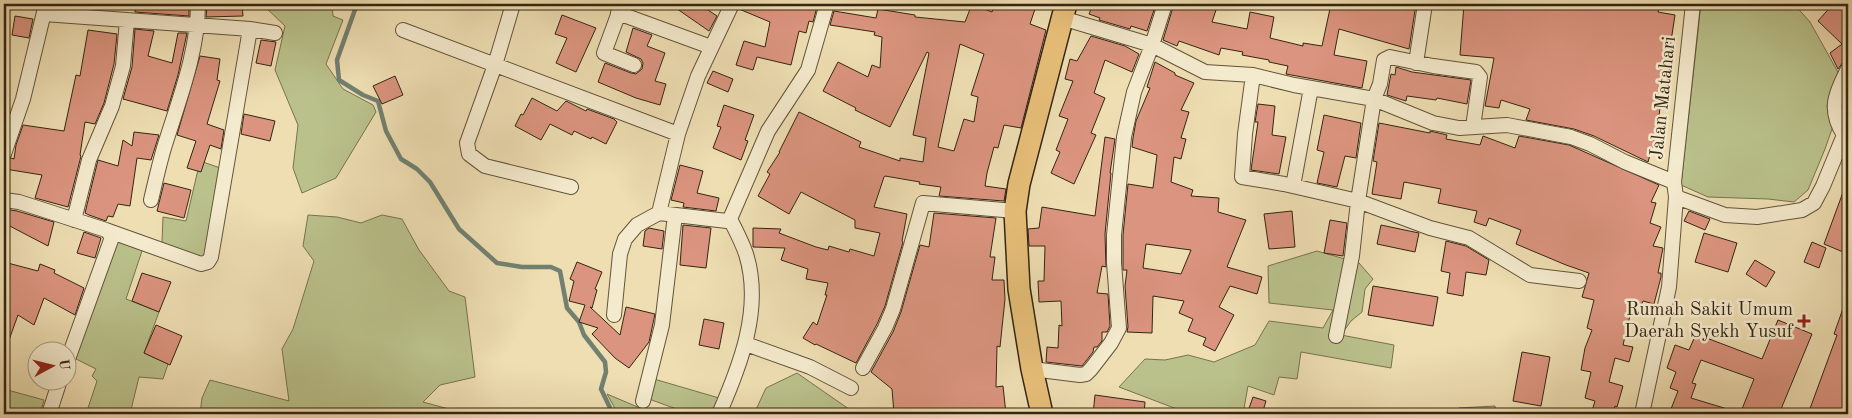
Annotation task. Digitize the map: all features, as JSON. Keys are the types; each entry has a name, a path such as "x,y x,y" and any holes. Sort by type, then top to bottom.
{"main road":[{"path":"1042,414 1032,369 1020,289 1014,211 1064,11"}],"street":[{"path":"151,200 163,151 186,80 197,25 198,4"},
{"path":"513,4 495,65 466,143 469,154 485,166 571,187"},
{"path":"659,213 678,134 698,76 732,4"},
{"path":"719,414 735,377 746,344 751,304 749,268 746,254 730,219 768,131 808,70 827,4"},
{"path":"1032,369 1080,375 1086,374 1091,370 1117,334 1119,323 1114,263 1114,235 1122,155 1134,92 1165,4"},
{"path":"1416,63 1425,4"},
{"name":"Jalan Matahari","path":"1642,414 1669,287 1676,197 1674,182 1693,4"},
{"path":"4,154 24,99 45,9 127,20 250,29 275,33"},
{"path":"634,65 604,53 620,9 711,47"},
{"path":"1064,11 1152,45 1206,72 1253,75 1374,99 1433,123 1459,128 1507,124 1571,137 1674,182"},
{"path":"74,220 89,160 112,106 123,66 127,20"},
{"path":"4,200 20,202 201,264 208,262 211,257 250,29"},
{"path":"403,30 678,134"},
{"path":"1336,336 1352,256 1358,201 1374,99 1380,84 1383,64 1387,58 1480,74 1473,127"},
{"path":"1676,197 1725,215 1757,217 1802,210 1814,203 1846,136 1836,124 1833,109 1848,69"},
{"path":"1253,75 1241,174 1246,179 1293,186 1358,201 1430,228 1468,238 1530,275 1579,281"},
{"path":"1293,186 1311,88"},
{"path":"863,368 893,309 923,203 1014,211"},
{"path":"614,314 620,254 625,239 636,225 659,213 730,219"},
{"path":"643,401 662,325 675,215"},
{"path":"75,340 111,240 111,234 106,230"},
{"path":"746,344 810,367 851,388"},
{"path":"50,414 57,390"}],"green space":[{"path":"262,4 332,4 333,16 343,20 326,64 343,89 373,105 376,112 336,178 302,193 293,168 298,125 275,70 285,26"},
{"path":"1701,4 1794,4 1810,22 1839,74 1827,106 1833,126 1825,149 1808,190 1794,202 1708,197 1681,185"},
{"path":"200,161 229,171 210,264 194,260 162,242 163,217 186,221"},
{"path":"308,215 337,217 361,223 382,215 402,219 419,250 449,291 465,297 475,377 440,385 423,402 467,414 346,414 333,411 332,414 200,414 202,398 210,380 289,401 282,349 293,329 314,261 303,246"},
{"path":"116,231 144,245 126,299 159,312 144,353 168,364 163,379 139,377 130,414 86,414 97,381 92,376 96,369 78,360 78,340"},
{"path":"1317,251 1359,263 1373,279 1365,289 1362,312 1351,321 1341,335 1394,345 1391,368 1301,352 1297,379 1279,377 1274,395 1248,386 1243,414 1190,414 1119,387 1145,359 1165,360 1188,355 1214,362 1255,345 1269,321 1323,328 1333,310 1269,303 1268,266"},
{"path":"797,373 856,414 754,414 766,388"},
{"path":"654,379 719,398 711,414 690,414 649,399"},
{"path":"4,389 44,400 40,414 4,414"},
{"path":"607,394 654,414 618,414"},
{"path":"1495,406 1496,414 1456,414 1459,408"}],"building":[{"path":"136,4 189,4 189,16 135,12"},
{"path":"242,4 243,16 206,17 207,6"},
{"path":"670,4 699,4 717,16 709,31"},
{"path":"741,4 804,4 817,7 813,22 809,21 806,33 799,31 791,65 757,57 753,70 736,65 744,41 765,47 770,22 739,9"},
{"path":"972,4 992,12 996,4 1018,4 1035,9 1030,24 1046,30 1021,128 1004,125 998,148 994,147 987,173 985,186 1006,189 1004,201 939,196 941,187 884,177 874,207 907,214 903,242 885,306 856,363 803,338 813,322 817,325 827,295 825,295 828,283 806,279 808,269 781,260 785,248 753,247 753,228 781,229 779,233 816,247 828,250 829,246 849,252 850,249 874,256 880,233 855,228 855,220 801,192 789,214 758,196 770,174 767,172 780,152 799,112 861,142 859,147 900,161 900,158 923,162 926,138 913,135 929,53 927,52 890,127 855,110 856,108 823,91 838,62 868,77 872,65 880,68 882,37 874,35 875,32 830,25 834,11 876,18 878,9 915,15 915,17 965,22","holes":["960,44 984,54 971,95 978,97 974,122 964,119 954,151 938,147"]},
{"path":"1093,4 1156,4 1147,31 1131,26 1130,29 1099,20 1100,18 1089,14"},
{"path":"1174,4 1218,4 1212,22 1247,29 1250,12 1274,17 1270,38 1303,46 1303,43 1322,46 1331,4 1416,4 1409,49 1339,29 1334,55 1367,61 1362,88 1286,74 1288,66 1242,55 1243,52 1221,48 1219,55 1179,41 1177,46 1163,40"},
{"path":"1464,4 1660,4 1658,12 1675,15 1670,48 1661,81 1663,82 1657,108 1660,108 1657,131 1648,162 1594,136 1574,129 1526,120 1530,109 1501,100 1499,108 1485,106 1494,58 1460,55"},
{"path":"1833,4 1844,4 1848,8 1848,60 1843,62 1838,69 1830,53 1842,44 1818,21"},
{"path":"562,15 596,28 576,72 556,63 567,38 555,34"},
{"path":"15,16 33,19 29,38 12,35"},
{"path":"633,28 652,35 647,46 665,53 655,81 666,84 660,105 636,98 598,82 605,63 636,74 642,69 643,63 641,59 626,52"},
{"path":"135,29 154,31 148,56 172,63 178,33 187,33 178,75 167,111 123,99 132,67"},
{"path":"88,30 117,34 114,64 104,103 95,124 85,122 81,156 68,207 35,198 42,175 5,169 6,163 11,158 14,159 16,145 23,125 64,131 76,75 80,76"},
{"path":"1091,36 1125,46 1139,54 1132,72 1105,60 1094,93 1105,98 1091,133 1096,135 1074,184 1051,173 1060,152 1056,150 1068,119 1059,116 1073,81 1065,79 1070,59 1077,61"},
{"path":"261,40 276,42 271,66 256,63"},
{"path":"200,56 220,59 217,80 220,81 207,124 224,130 221,149 210,145 201,172 187,168 196,141 177,135"},
{"path":"1155,62 1175,73 1175,75 1194,83 1181,110 1189,112 1181,138 1186,139 1181,159 1174,157 1171,182 1193,190 1191,196 1219,198 1218,212 1246,220 1227,267 1262,277 1257,294 1230,286 1219,307 1234,315 1215,351 1203,345 1206,338 1188,331 1193,319 1179,313 1184,301 1153,296 1152,333 1127,332 1125,286 1127,270 1123,270 1123,235 1128,184 1153,188 1157,155 1132,147 1136,121 1150,88 1147,87","holes":["1146,244 1191,250 1181,274 1143,268"]},
{"path":"1396,67 1412,72 1471,80 1467,104 1437,98 1436,100 1407,96 1406,101 1387,95 1391,74 1395,75"},
{"path":"713,71 733,79 728,92 707,83"},
{"path":"395,76 403,95 382,104 373,86"},
{"path":"532,98 557,111 566,101 586,111 587,109 614,119 617,122 606,144 574,131 572,135 550,124 541,140 515,126"},
{"path":"1258,104 1275,106 1272,135 1286,137 1279,174 1251,170 1258,122 1255,122"},
{"path":"724,105 754,115 745,140 748,141 741,160 713,148 721,127 717,126"},
{"path":"244,114 275,121 270,141 241,134"},
{"path":"1324,115 1361,123 1356,158 1345,156 1337,187 1317,183 1324,152 1317,150"},
{"path":"1379,123 1430,133 1430,131 1447,135 1446,139 1480,145 1483,136 1515,148 1519,136 1569,145 1659,185 1651,202 1656,203 1650,223 1661,227 1653,246 1663,248 1658,273 1661,273 1661,277 1654,304 1643,301 1641,306 1633,303 1623,345 1633,347 1629,362 1615,358 1609,382 1623,386 1613,414 1591,414 1595,401 1585,398 1591,372 1581,370 1585,348 1592,330 1587,328 1594,300 1582,297 1589,273 1516,244 1521,230 1489,218 1486,226 1474,222 1477,211 1438,203 1441,189 1404,182 1401,199 1372,194 1377,162 1373,161"},
{"path":"134,132 159,135 151,160 137,158 130,206 118,204 113,217 108,216 106,221 85,213 98,160 118,166 123,140 132,146"},
{"path":"1105,137 1115,139 1105,234 1106,267 1102,266 1097,293 1108,294 1110,326 1107,332 1102,332 1102,341 1097,347 1094,347 1093,352 1082,366 1046,362 1047,347 1058,348 1059,325 1062,326 1061,301 1039,302 1038,281 1044,281 1045,246 1029,246 1028,229 1039,228 1042,207 1095,216"},
{"path":"680,165 703,171 697,193 719,198 716,211 683,207 684,203 671,200"},
{"path":"164,183 191,190 184,218 157,211"},
{"path":"1846,184 1848,184 1848,254 1824,244"},
{"path":"4,209 54,222 48,246 4,223"},
{"path":"1292,211 1295,247 1269,249 1264,214"},
{"path":"1689,211 1710,219 1705,230 1684,221"},
{"path":"934,213 996,218 990,257 995,257 992,280 1004,280 1005,299 1000,347 997,346 996,387 1003,386 1006,414 894,414 892,389 871,372 893,332 901,312 920,245 929,247"},
{"path":"1330,220 1347,223 1343,256 1324,253"},
{"path":"683,225 711,228 706,268 680,265"},
{"path":"1381,225 1419,233 1415,252 1377,244"},
{"path":"649,228 664,231 662,249 643,246 645,231"},
{"path":"84,232 101,238 95,258 77,253"},
{"path":"1704,233 1737,243 1728,272 1695,262"},
{"path":"1446,241 1466,246 1489,260 1486,275 1466,272 1463,296 1447,293 1450,273 1441,271"},
{"path":"1812,242 1826,248 1819,268 1804,262"},
{"path":"1755,260 1775,272 1766,287 1746,274"},
{"path":"4,262 38,271 40,264 55,270 54,273 84,288 75,315 44,298 34,325 18,315 5,351"},
{"path":"577,262 602,272 595,289 597,290 592,308 590,307 620,335 626,307 655,314 649,342 629,368 615,358 592,334 598,328 579,322 585,305 569,301 574,281 570,279"},
{"path":"142,273 171,282 159,312 132,301"},
{"path":"1373,286 1438,297 1433,326 1368,315"},
{"path":"1846,300 1848,300 1848,414 1808,414 1837,335 1834,334"},
{"path":"704,319 724,323 719,349 699,345"},
{"path":"1778,320 1812,334 1779,414 1740,414 1754,379 1701,360 1692,383 1696,384 1691,398 1734,411 1734,414 1685,414 1671,409 1678,391 1670,388 1676,372 1667,368 1675,345 1689,350 1696,334 1762,359"},
{"path":"156,325 182,336 170,365 144,353"},
{"path":"1522,352 1550,357 1541,406 1513,401"},
{"path":"1095,395 1145,402 1144,414 1093,414"},
{"path":"1253,397 1266,401 1262,414 1247,414"}],"waterway":[{"path":"357,4 337,60 339,80 363,95 378,101 386,131 401,159 417,169 430,182 459,229 497,263 522,267 551,267 560,271 567,308 579,322 584,335 605,362 606,372 601,389 613,414"}],"place":[{"name":"Rumah Sakit Umum Daerah Syekh Yusuf","path":"1804,321"}]}
